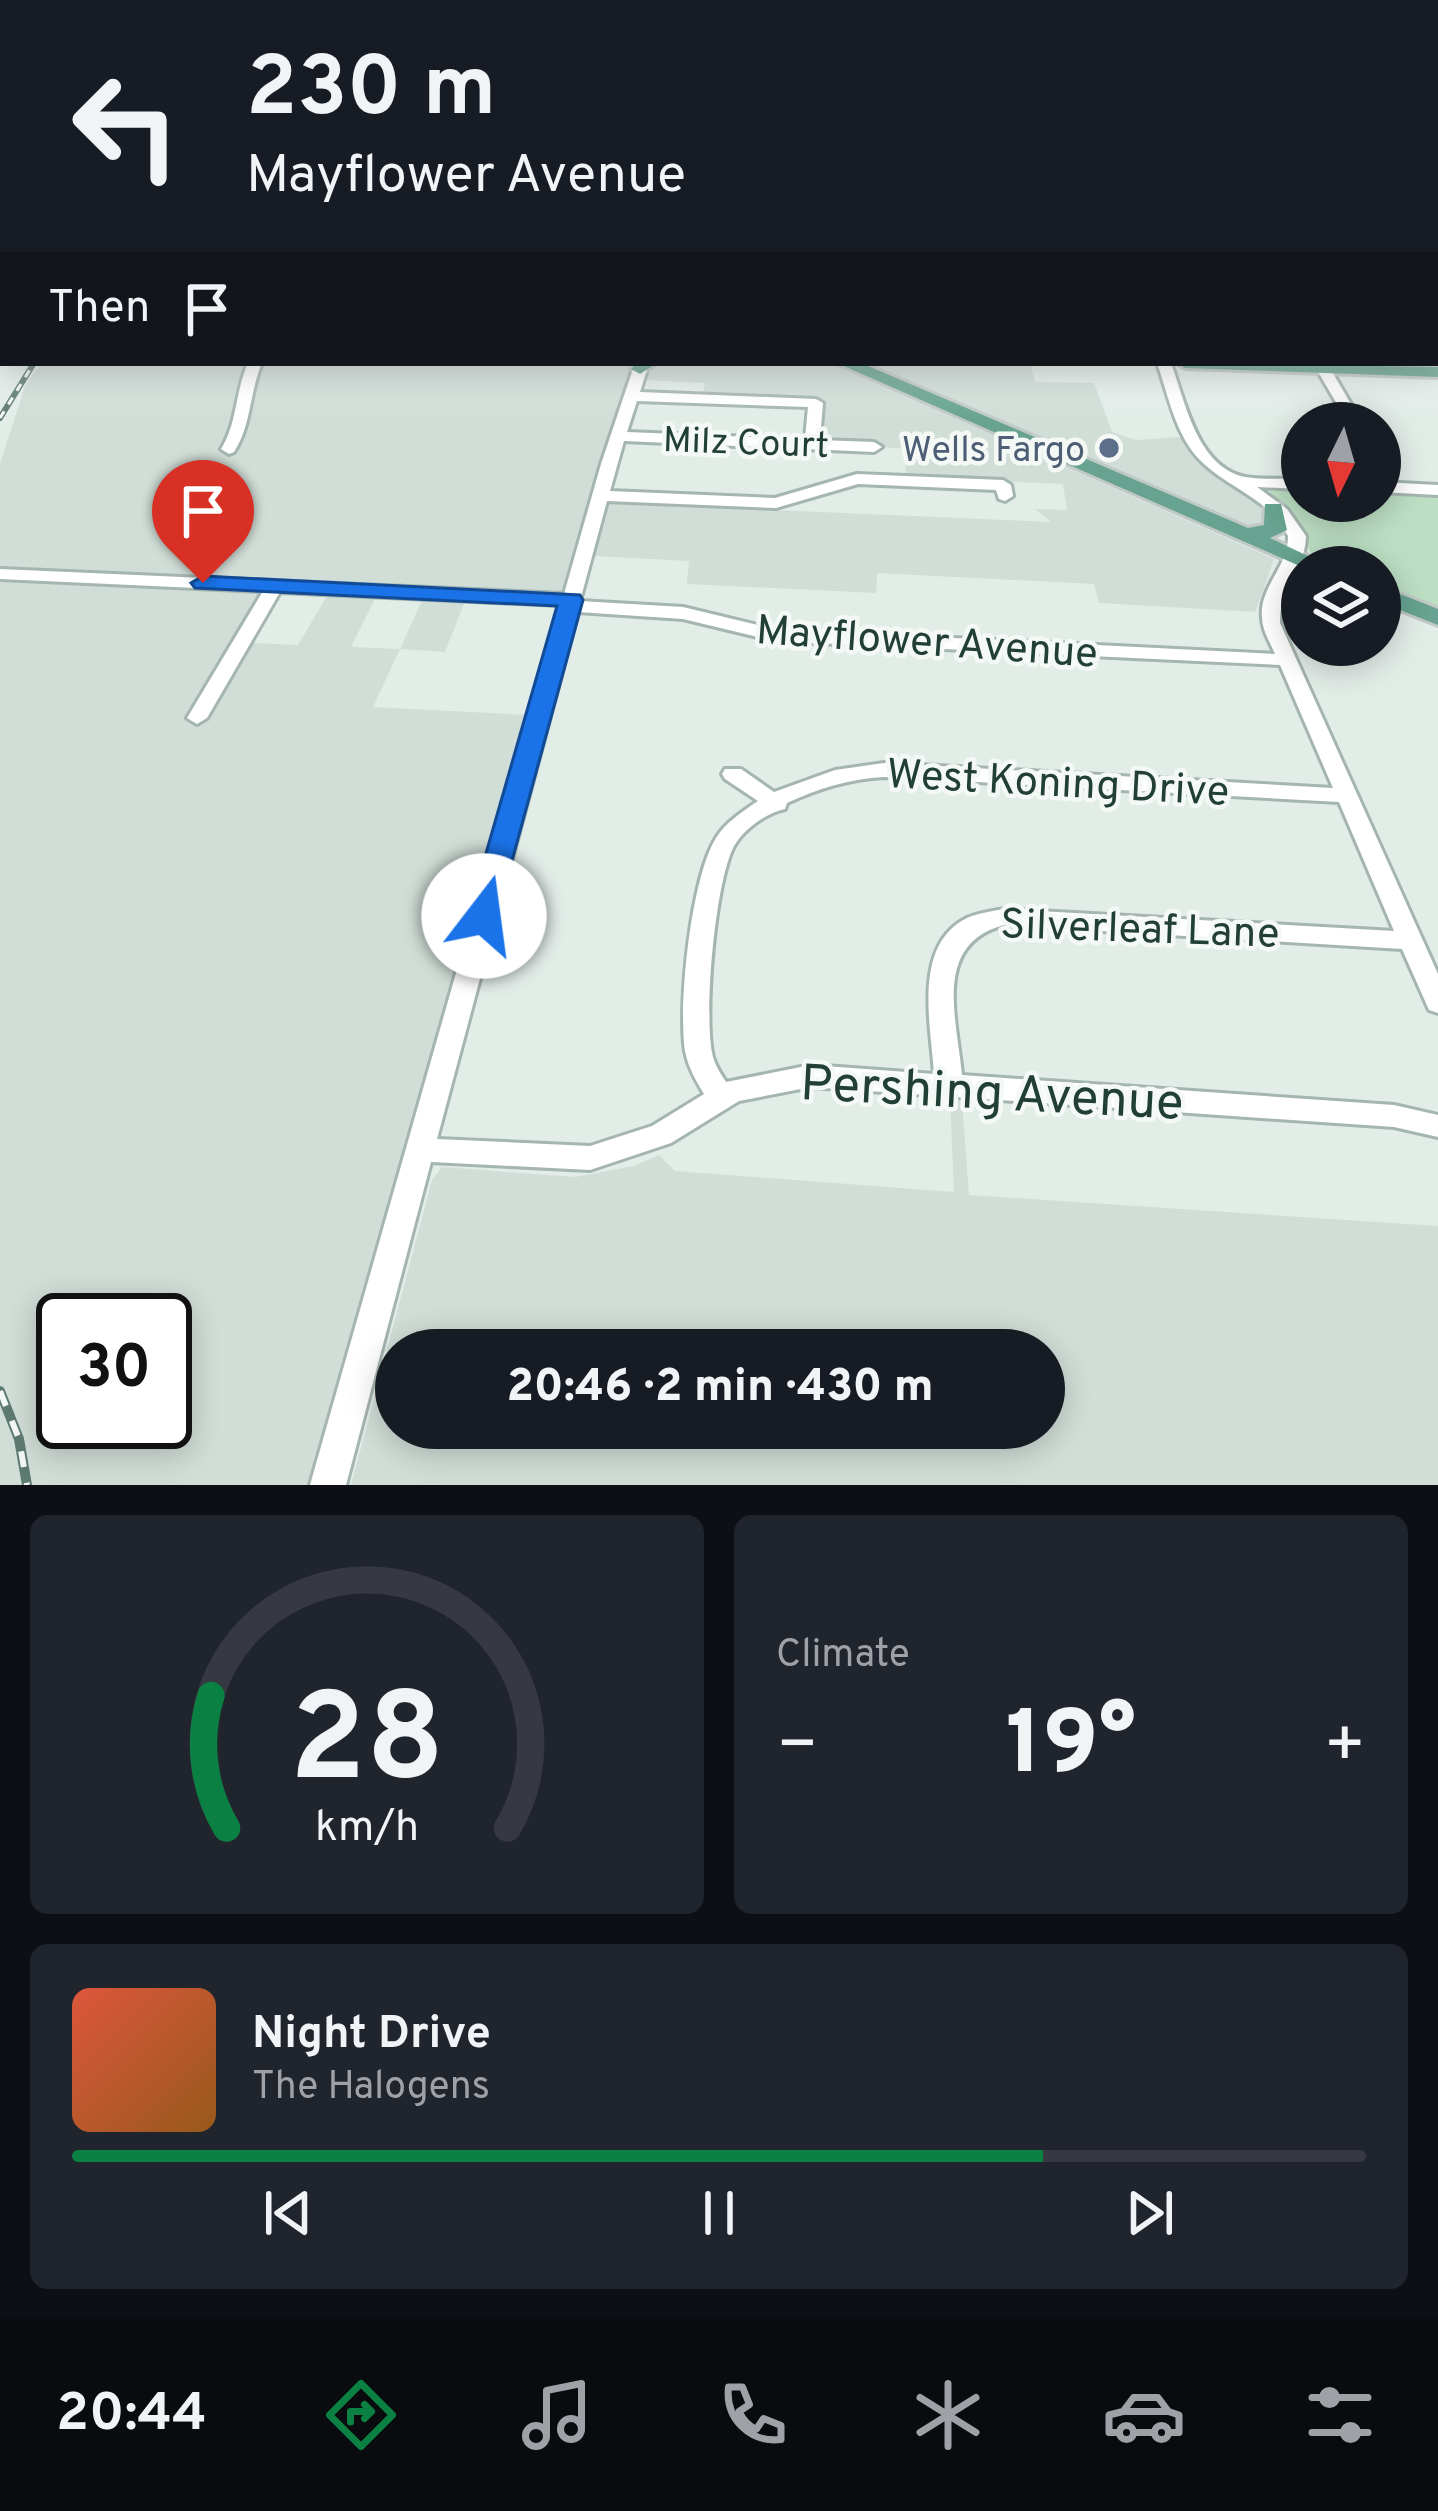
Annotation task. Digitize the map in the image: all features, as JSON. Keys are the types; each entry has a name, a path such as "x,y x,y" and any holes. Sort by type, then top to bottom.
{"main road":[{"path":"853,366 1281,550"},
{"path":"866,366 881,378"},
{"path":"1350,366 1438,369"},
{"path":"1398,366 1438,369"},
{"path":"1246,535 1276,530 1274,508"},
{"path":"1401,602 1438,618"}],"street":[{"path":"229,448 245,420 247,380 254,366"},
{"path":"328,1485 600,496 643,366"},
{"path":"1165,366 1196,446 1274,508 1297,534 1295,546"},
{"path":"1322,366 1343,402"},
{"path":"631,397 816,403 812,444"},
{"name":"Milz Court","path":"618,436 874,447"},
{"path":"600,496 776,503 857,478 1003,485 1005,496"},
{"path":"1238,481 1281,483"},
{"path":"1401,489 1438,490"},
{"name":"Mayflower Avenue","path":"0,574 570,603 683,613 774,634 1281,660"},
{"path":"1281,574 1269,610 1281,645"},
{"path":"197,718 275,586"},
{"path":"1289,666 1438,1003"},
{"name":"West Koning Drive","path":"720,1096 706,1073 697,1035 714,863 727,838 829,777 865,770 1347,796"},
{"path":"733,774 777,804"},
{"name":"Silverleaf Lane","path":"949,1084 944,958 952,938 974,922 1004,916 1411,941"},
{"name":"Pershing Avenue","path":"420,1150 590,1158 662,1135 720,1096 757,1082 811,1076 1394,1116 1438,1126"}],"shaded area":[{"path":"39,366 632,366 590,502 1051,522 1035,509 1067,510 1063,484 906,477 905,449 818,441 820,407 702,397 705,383 646,380 651,366 837,366 1274,559 1255,612 1099,603 1094,584 877,573 876,593 687,584 689,561 575,555 561,593 469,591 445,652 400,649 373,707 529,715 309,1485 0,1485 0,464 25,386","holes":["273,583 333,586 298,645 235,642","381,587 427,589 400,649 351,647"]},
{"path":"870,366 1031,366 1035,382 1094,383 1112,432 1136,440 1181,437 1198,462 1259,506 1273,527 1249,530"},
{"path":"950,1099 962,1100 969,1195 1438,1226 1438,1485 351,1485 375,1395 375,1449 1065,1449 1065,1329 392,1329 432,1180 442,1167 575,1177 634,1166 659,1155 675,1171 954,1192"}],"green space":[{"path":"1281,489 1281,504 1269,492"},
{"path":"1401,493 1438,494 1438,609 1401,594 1401,546 1308,546 1297,522 1401,522"}],"railway":[{"path":"0,418 32,366"},
{"path":"0,1391 19,1439 27,1485"}],"place":[{"name":"Wells Fargo","path":"1109,448"}],"route":[{"path":"203,583 571,600 484,916"}]}
